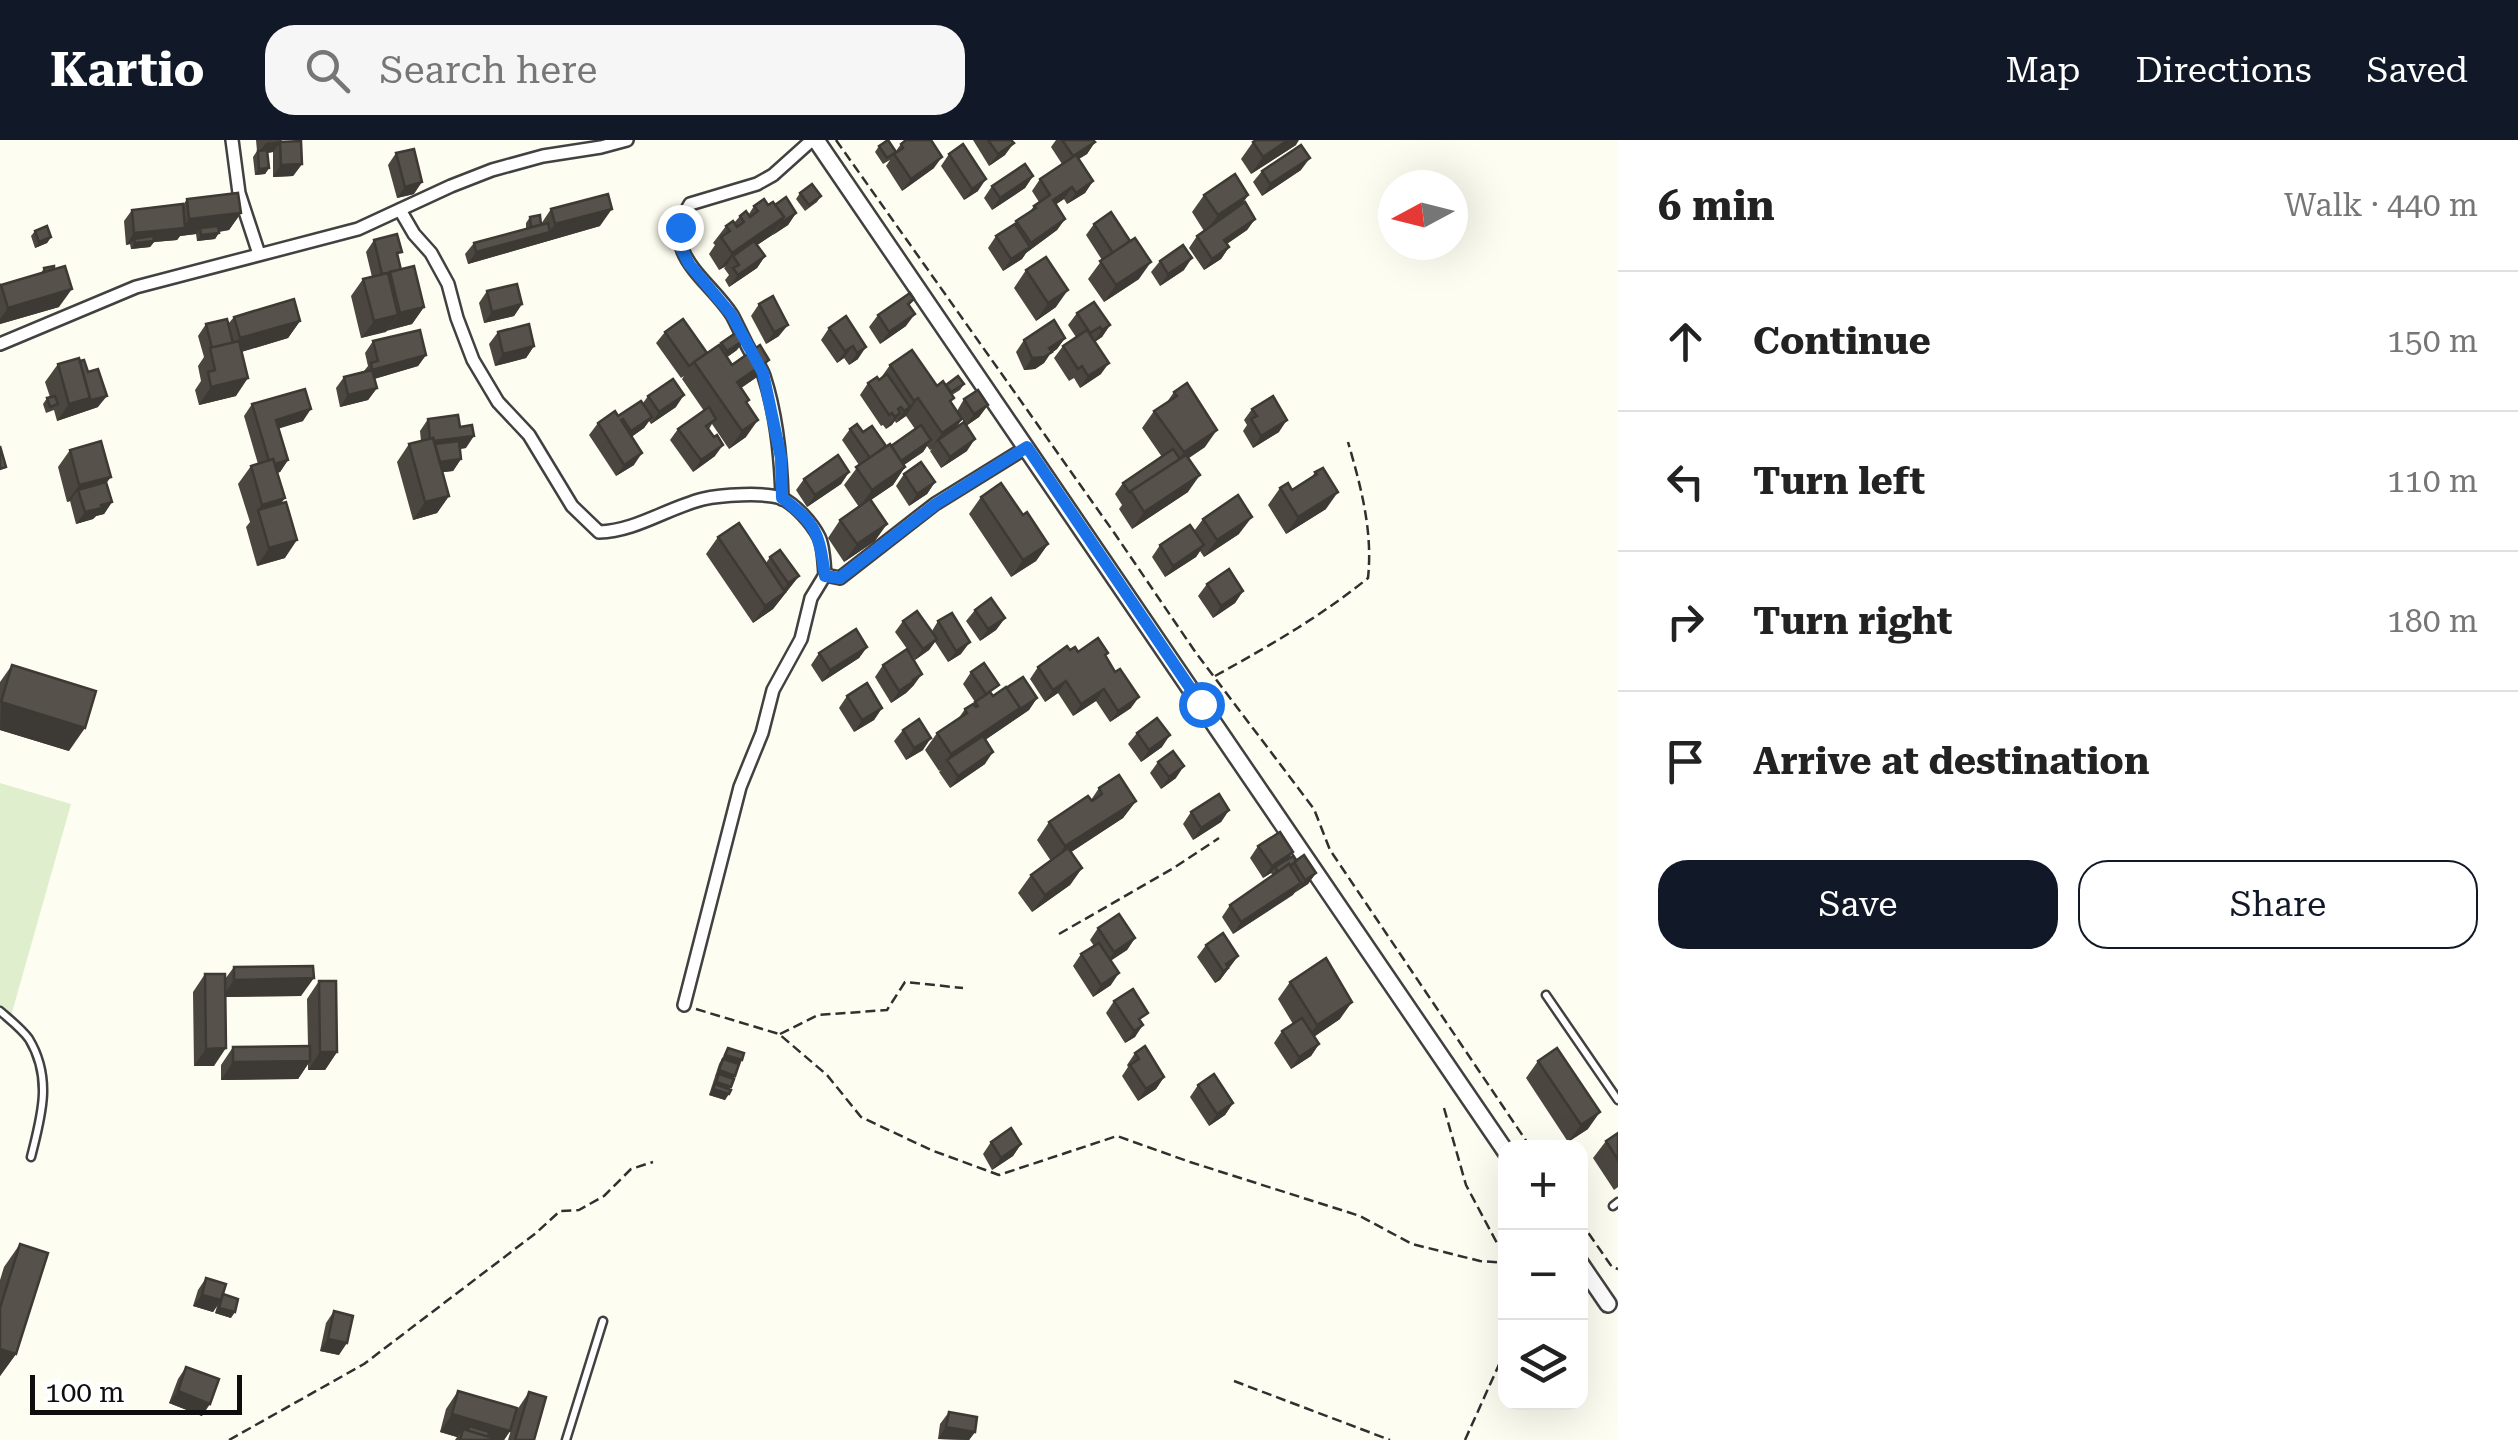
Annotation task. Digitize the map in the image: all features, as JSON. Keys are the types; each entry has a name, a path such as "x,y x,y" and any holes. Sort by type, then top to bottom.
{"street":[{"path":"232,140 239,194 260,254"},
{"path":"0,344 136,287 358,229 492,170 627,140"},
{"path":"782,498 781,458 763,373 731,314 689,264 679,244 680,227 690,204 757,184 774,175 814,140 1498,1140"},
{"path":"400,210 448,284 473,360 498,402 530,435 572,506 599,532 636,525 704,499 764,496 782,498 800,512 820,538 825,576 811,598 802,639 773,690 762,733 740,787 684,1005"},
{"path":"825,576 840,578 936,504 1027,447"},
{"path":"1588,1275 1608,1304"}],"lane":[{"path":"1546,995 1618,1100"},
{"path":"0,1011 28,1038 42,1073 44,1106 31,1158"},
{"path":"566,1440 603,1321"}],"path":[{"path":"836,140 1214,676 1314,809 1330,850 1526,1140"},
{"path":"1214,676 1284,638 1368,578 1370,552 1362,494 1348,442"},
{"path":"1059,934 1219,838"},
{"path":"778,1034 818,1015 887,1010 905,982 963,988"},
{"path":"684,1005 778,1034 827,1075 861,1116 931,1150 999,1176 1117,1136 1360,1216 1412,1244 1498,1262"},
{"path":"1444,1108 1466,1185 1498,1247"},
{"path":"229,1440 364,1364 560,1211 579,1210 604,1196 632,1169 652,1162"},
{"path":"1586,1230 1612,1268 1618,1269"},
{"path":"1465,1440 1498,1367"},
{"path":"1234,1381 1390,1440"}],"green space":[{"path":"0,783 71,804 11,1016 0,1013"}],"building":[{"path":"888,140 896,152 887,158 879,146"},
{"path":"906,140 931,140 942,157 911,179 894,154"},
{"path":"988,140 1011,140 1014,143 998,154"},
{"path":"1062,140 1093,140 1095,142 1073,156"},
{"path":"1288,140 1263,157 1253,142"},
{"path":"301,141 302,164 281,165 280,142"},
{"path":"963,144 986,179 972,189 949,154"},
{"path":"1301,145 1310,158 1270,184 1262,171"},
{"path":"414,149 422,182 405,187 396,153"},
{"path":"267,150 269,168 259,169 258,151"},
{"path":"1076,155 1093,181 1076,193 1072,187 1053,200 1065,219 1031,243 1016,221 1050,195 1040,179"},
{"path":"1025,164 1033,176 1000,198 992,186"},
{"path":"1235,174 1248,195 1218,215 1204,195"},
{"path":"812,184 821,196 809,205 800,193"},
{"path":"238,193 241,213 189,219 187,199"},
{"path":"608,194 612,209 555,224 551,209"},
{"path":"786,197 796,213 781,223 784,217 775,205"},
{"path":"764,199 768,205 773,202 784,217 732,253 721,237 730,231 726,226 733,221 737,227 744,222 740,216 746,211 750,217 758,211 754,206"},
{"path":"1245,202 1255,219 1224,240 1229,247 1212,259 1197,236"},
{"path":"183,204 185,228 134,233 132,210"},
{"path":"1111,212 1130,241 1113,253 1094,224"},
{"path":"540,215 541,225 531,227 530,217"},
{"path":"548,223 550,232 476,252 474,243"},
{"path":"1015,224 1030,247 1011,259 996,236"},
{"path":"47,226 51,237 39,242 35,231"},
{"path":"218,226 219,233 201,235 200,228"},
{"path":"397,234 401,270 382,274 374,240"},
{"path":"153,236 154,241 135,243 134,239"},
{"path":"1135,238 1151,262 1116,285 1100,261"},
{"path":"754,241 765,256 738,275 733,268 739,265 733,256"},
{"path":"1183,245 1192,258 1168,274 1160,261"},
{"path":"1046,257 1068,290 1048,303 1026,270"},
{"path":"65,266 72,289 8,308 1,285"},
{"path":"414,266 424,307 400,313 390,272"},
{"path":"388,273 398,315 374,321 363,279"},
{"path":"517,284 522,304 492,312 487,291"},
{"path":"910,293 914,299 908,304 915,314 889,332 878,315"},
{"path":"773,296 788,325 774,332 759,304"},
{"path":"294,299 300,321 240,338 234,317"},
{"path":"1094,302 1110,325 1090,333 1077,313"},
{"path":"846,316 866,347 857,353 853,346 845,351 829,328"},
{"path":"227,319 233,343 212,348 206,324"},
{"path":"683,319 707,353 689,366 665,332"},
{"path":"1054,320 1065,338 1049,348 1052,352 1044,357 1032,358 1024,340"},
{"path":"529,324 534,346 503,354 498,332"},
{"path":"420,330 426,355 372,370 371,363 378,361 373,341"},
{"path":"740,330 746,339 727,351 721,343"},
{"path":"1087,330 1109,363 1088,376 1082,366 1078,369 1063,346"},
{"path":"239,341 248,378 211,387 208,372 215,370 210,348"},
{"path":"719,345 732,365 760,345 769,360 737,382 758,420 742,431 694,362"},
{"path":"912,350 937,386 943,381 962,419 942,433 890,365"},
{"path":"79,358 90,398 69,404 58,364"},
{"path":"84,360 88,372 98,369 107,396 88,401 80,361"},
{"path":"372,370 377,388 348,395 344,377"},
{"path":"887,374 910,407 898,409 900,413 895,417 889,415 868,383"},
{"path":"958,376 964,384 951,392 946,385"},
{"path":"673,379 684,395 659,412 648,396"},
{"path":"1187,383 1217,430 1184,452 1154,411 1177,396 1174,392"},
{"path":"305,389 311,409 276,420 288,460 275,464 273,459 269,461 252,404"},
{"path":"978,390 988,405 974,414 964,399"},
{"path":"55,396 58,404 50,407 47,398"},
{"path":"1273,396 1287,420 1261,436 1251,419 1257,416 1252,409"},
{"path":"641,401 652,417 631,431 621,420 642,453 624,465 598,423"},
{"path":"709,407 716,419 706,426 723,445 701,460 678,429"},
{"path":"458,415 460,427 472,425 474,436 430,439 428,419"},
{"path":"964,422 975,439 950,457 938,440"},
{"path":"857,424 863,432 872,426 886,446 870,458 850,429"},
{"path":"921,425 931,440 901,461 891,446"},
{"path":"433,438 449,496 425,502 409,444"},
{"path":"101,441 111,477 79,485 70,450"},
{"path":"459,441 461,459 440,462 435,444"},
{"path":"890,444 905,467 872,490 856,467"},
{"path":"0,446 6,467 0,469"},
{"path":"1173,449 1180,459 1130,493 1123,483"},
{"path":"838,455 849,472 815,495 804,479"},
{"path":"1186,455 1200,475 1144,512 1131,491"},
{"path":"273,459 285,498 262,505 251,466"},
{"path":"921,462 935,482 917,494 904,474"},
{"path":"1323,468 1338,492 1298,517 1280,488 1288,483 1292,490"},
{"path":"106,482 112,502 85,512 78,490"},
{"path":"1001,483 1048,544 1023,560 981,497"},
{"path":"1238,495 1252,517 1217,540 1203,519"},
{"path":"870,499 887,524 857,544 840,520"},
{"path":"286,502 297,540 269,548 258,510"},
{"path":"739,523 785,592 765,606 718,537"},
{"path":"1190,525 1204,545 1173,566 1160,545"},
{"path":"780,550 799,576 788,583 770,557"},
{"path":"1229,569 1243,591 1221,606 1207,584"},
{"path":"991,598 1005,618 988,629 975,610"},
{"path":"917,611 937,639 923,649 903,621"},
{"path":"952,613 970,642 956,651 938,621"},
{"path":"856,629 867,647 830,670 819,653"},
{"path":"1098,638 1115,672 1120,669 1139,697 1118,711 1104,689 1081,704 1066,681 1053,690 1038,667 1067,646 1078,652"},
{"path":"907,649 922,674 899,691 883,665"},
{"path":"984,663 999,685 986,694 971,672"},
{"path":"12,665 96,691 85,728 1,702"},
{"path":"1023,677 1037,698 1017,711 1020,708 1006,688"},
{"path":"867,683 882,708 862,720 847,696"},
{"path":"1006,687 1020,708 951,754 937,733 967,713 965,709 973,704 978,706 975,702 990,692 993,696"},
{"path":"1157,718 1170,735 1149,750 1137,733"},
{"path":"919,719 931,738 914,748 903,730"},
{"path":"983,736 993,752 958,776 947,760"},
{"path":"1173,751 1184,766 1169,777 1158,762"},
{"path":"1119,775 1136,801 1065,846 1049,822 1088,796 1092,801 1102,794 1099,788"},
{"path":"1219,794 1229,810 1201,828 1191,812"},
{"path":"1280,832 1293,852 1272,866 1258,846"},
{"path":"1068,848 1082,868 1045,895 1031,875"},
{"path":"1304,855 1316,873 1305,880 1294,862"},
{"path":"1293,856 1296,861 1278,872 1275,867"},
{"path":"1289,864 1301,883 1241,922 1230,905"},
{"path":"1119,914 1135,938 1114,952 1098,928"},
{"path":"1223,933 1238,956 1223,971 1206,945"},
{"path":"1099,943 1119,973 1101,985 1081,954"},
{"path":"1326,958 1352,1002 1317,1025 1290,982"},
{"path":"313,966 314,978 234,980 234,967"},
{"path":"205,974 225,974 226,1048 206,1049"},
{"path":"319,981 336,981 337,1052 320,1052"},
{"path":"1133,989 1148,1013 1139,1019 1143,1025 1134,1031 1114,1001"},
{"path":"1302,1018 1319,1044 1299,1057 1282,1031"},
{"path":"310,1046 310,1061 233,1062 233,1047"},
{"path":"1145,1046 1164,1077 1146,1089 1130,1065 1139,1059 1135,1053"},
{"path":"728,1048 744,1053 742,1060 725,1055"},
{"path":"1557,1048 1600,1112 1581,1125 1538,1061"},
{"path":"723,1059 739,1064 735,1076 719,1070"},
{"path":"719,1074 734,1079 731,1087 716,1082"},
{"path":"1214,1074 1233,1103 1217,1114 1198,1085"},
{"path":"715,1084 731,1090 729,1094 713,1089"},
{"path":"1011,1128 1021,1144 1001,1158 991,1142"},
{"path":"1618,1133 1618,1160 1606,1141"},
{"path":"20,1244 48,1253 16,1354 0,1349 0,1308"},
{"path":"206,1278 226,1284 221,1300 202,1295"},
{"path":"223,1294 238,1299 235,1312 219,1308"},
{"path":"334,1311 353,1316 347,1343 328,1339"},
{"path":"186,1367 219,1379 210,1404 178,1391"},
{"path":"458,1391 517,1408 510,1431 452,1414"},
{"path":"529,1392 546,1397 534,1440 515,1440"},
{"path":"949,1412 977,1417 975,1432 946,1427"},
{"path":"469,1426 489,1432 488,1437 468,1431"},
{"path":"463,1429 499,1440 460,1440"}],"route":[{"path":"680,227 679,244 689,264 731,314 763,373 781,458 782,498 800,512 820,538 825,576 840,578 936,504 1027,447 1201,704"}]}
